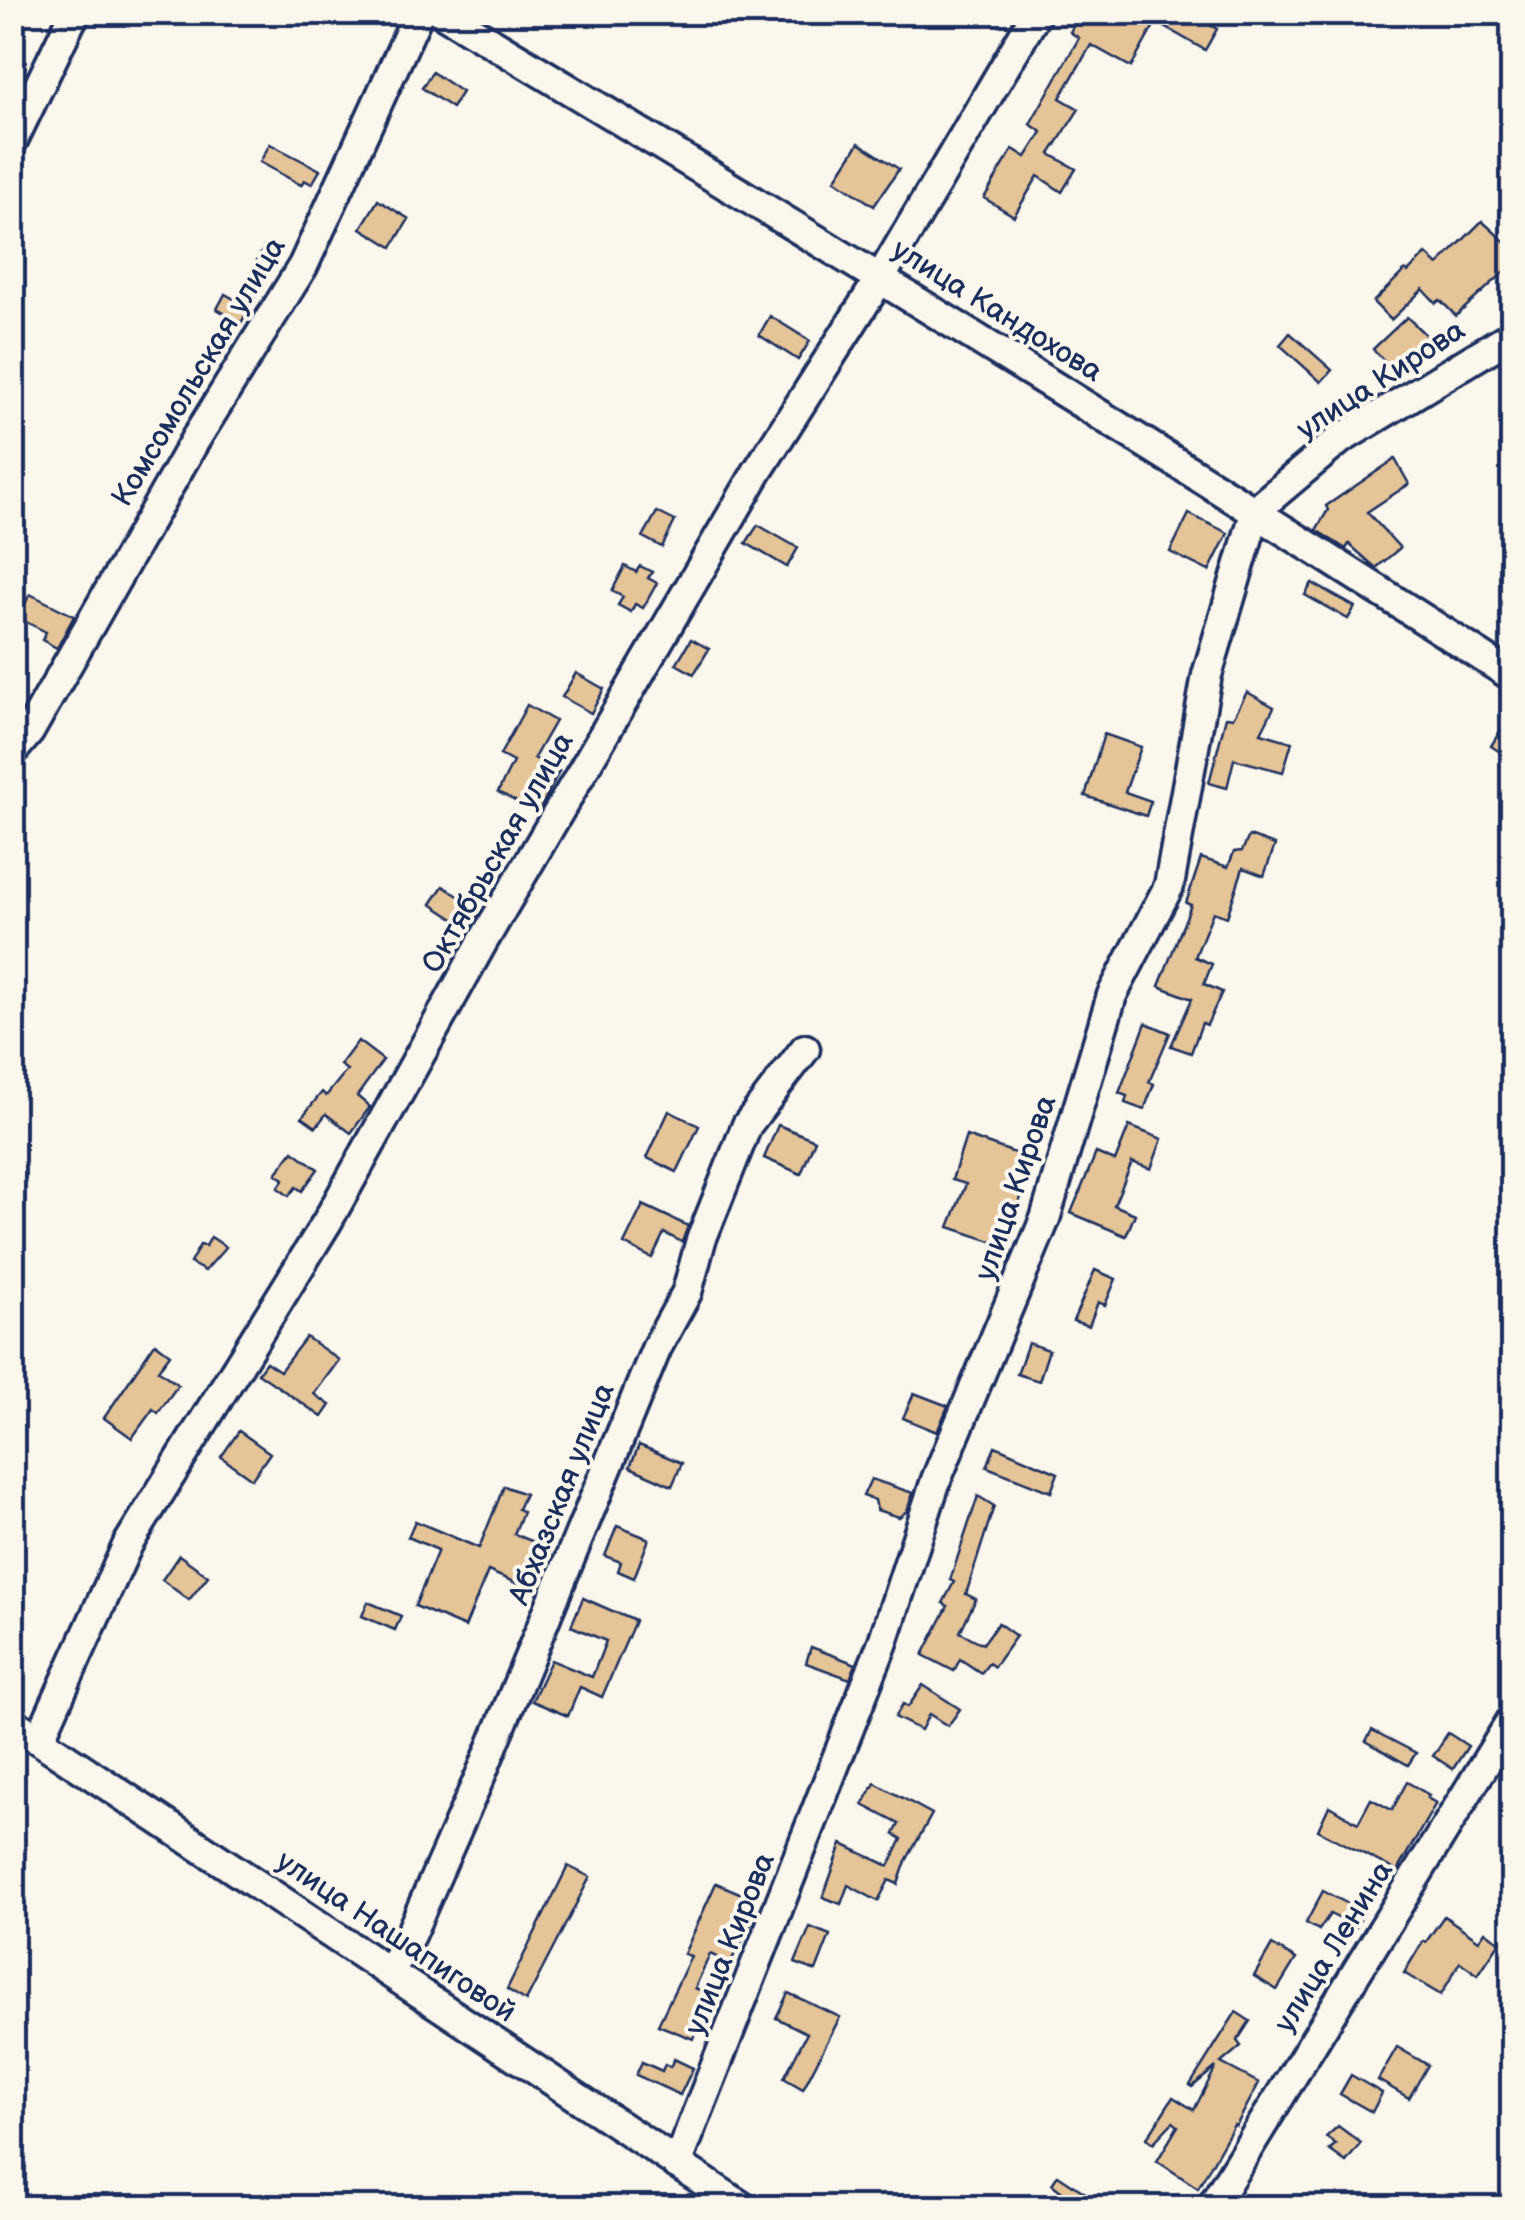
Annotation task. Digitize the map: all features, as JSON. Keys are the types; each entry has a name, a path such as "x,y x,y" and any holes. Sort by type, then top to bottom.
{"street":[{"path":"12,142 74,12"},
{"name":"Комсомольская улица","path":"12,752 30,732 195,440 303,266 419,12"},
{"name":"улица Кандохова","path":"441,12 881,277 1256,510 1512,676"},
{"name":"Октябрьская улица","path":"40,1740 128,1544 327,1222 482,943 738,506 881,277 1038,12"},
{"name":"улица Кирова","path":"677,2164 857,1710 936,1480 1045,1219 1112,996 1169,886 1207,675 1256,510 1339,440 1512,335"},
{"name":"Абхазская улица","path":"390,1971 410,1935 481,1774 657,1347 687,1292 701,1240 746,1125 805,1049"},
{"name":"улица Ленина","path":"1210,2208 1512,1720"},
{"name":"улица Нашапиговой","path":"12,1722 744,2208"}],"building":[{"path":"1081,12 1187,12 1217,29 1205,50 1156,22 1131,67 1091,45 1060,98 1079,109 1050,154 1076,169 1062,192 1038,176 1014,216 984,198 1013,149 1026,157 1042,132 1030,124 1079,38 1070,32"},
{"path":"432,72 462,92 452,108 422,88"},
{"path":"859,143 899,169 874,206 835,180"},
{"path":"270,144 320,170 312,184 304,180 301,185 260,162"},
{"path":"378,200 409,219 392,247 361,228"},
{"path":"1482,221 1512,248 1512,265 1456,316 1423,289 1391,320 1373,302 1426,254 1438,265"},
{"path":"264,247 279,254 241,323 217,309 225,294 236,300"},
{"path":"770,316 810,341 798,360 759,335"},
{"path":"1407,317 1432,341 1397,374 1373,349"},
{"path":"1290,333 1332,370 1321,382 1280,345"},
{"path":"1395,459 1409,484 1367,512 1400,548 1376,568 1349,544 1346,549 1316,530 1328,510 1326,506"},
{"path":"657,512 675,521 662,547 643,537"},
{"path":"1189,514 1228,533 1209,571 1170,552"},
{"path":"758,525 798,548 787,567 746,543"},
{"path":"625,566 636,572 640,566 652,572 648,578 657,583 643,608 635,604 631,612 618,605 623,597 612,591"},
{"path":"1312,583 1355,607 1348,619 1305,595"},
{"path":"30,594 74,616 57,648 42,640 46,632 18,618"},
{"path":"691,639 709,649 694,674 676,664"},
{"path":"576,673 604,689 591,713 562,697"},
{"path":"1247,692 1274,707 1261,733 1292,742 1283,772 1234,759 1227,788 1209,783 1226,717 1233,718"},
{"path":"527,705 555,721 534,758 559,771 538,813 498,792 513,762 500,755"},
{"path":"1512,712 1512,760 1491,746"},
{"path":"1104,734 1141,747 1125,792 1151,801 1146,816 1085,796"},
{"path":"1249,836 1275,845 1264,876 1243,868 1227,917 1213,912 1195,957 1212,964 1204,984 1222,992 1207,1025 1202,1023 1191,1053 1171,1046 1192,999 1159,986 1191,905 1186,903 1201,858 1228,867 1234,852 1242,851"},
{"path":"443,886 480,910 468,928 431,904"},
{"path":"1146,1023 1170,1033 1149,1082 1154,1084 1144,1110 1125,1103 1127,1096 1119,1093"},
{"path":"358,1041 383,1060 357,1096 370,1107 351,1133 326,1114 316,1127 302,1117 347,1070 340,1065"},
{"path":"669,1111 699,1126 677,1172 647,1158"},
{"path":"778,1125 815,1140 801,1174 764,1158"},
{"path":"1129,1126 1162,1139 1151,1169 1132,1162 1114,1205 1135,1214 1126,1236 1071,1213 1096,1153 1115,1161"},
{"path":"966,1136 1035,1160 1003,1245 949,1227 966,1184 952,1180"},
{"path":"293,1151 318,1169 302,1191 296,1187 289,1196 278,1188 284,1179 276,1174"},
{"path":"643,1205 688,1226 682,1242 664,1233 652,1258 624,1244"},
{"path":"211,1237 226,1247 205,1271 190,1263 200,1245 206,1246"},
{"path":"1095,1270 1116,1279 1105,1305 1098,1302 1089,1326 1073,1321"},
{"path":"306,1337 339,1360 314,1394 330,1405 322,1417 258,1373 266,1362 280,1371"},
{"path":"155,1343 170,1354 158,1370 178,1385 158,1413 153,1409 132,1438 104,1418"},
{"path":"1028,1343 1049,1350 1039,1381 1017,1374"},
{"path":"914,1393 948,1406 937,1432 903,1418"},
{"path":"239,1431 270,1453 252,1479 221,1457"},
{"path":"639,1445 682,1463 672,1486 630,1467"},
{"path":"995,1446 1058,1473 1051,1492 987,1467"},
{"path":"871,1479 913,1493 907,1511 899,1517 877,1510 875,1500 863,1496"},
{"path":"504,1486 525,1494 514,1534 549,1548 537,1592 488,1571 465,1627 415,1606 438,1550 408,1537 415,1521 479,1548"},
{"path":"978,1496 994,1506 966,1594 976,1599 960,1632 983,1644 998,1623 1016,1636 994,1667 989,1663 981,1673 960,1659 954,1671 923,1655 948,1606 943,1603 954,1582 950,1580"},
{"path":"617,1526 649,1539 634,1578 618,1571 621,1562 605,1556"},
{"path":"179,1555 208,1576 189,1600 162,1580"},
{"path":"583,1598 635,1621 602,1697 580,1687 568,1716 532,1701 551,1660 592,1677 606,1641 571,1626"},
{"path":"368,1602 401,1616 395,1630 362,1616"},
{"path":"811,1647 856,1664 850,1679 806,1663"},
{"path":"923,1685 960,1709 948,1726 929,1714 921,1730 895,1717 903,1704 908,1707"},
{"path":"1372,1730 1416,1753 1408,1765 1366,1741"},
{"path":"1448,1733 1468,1746 1453,1769 1433,1756"},
{"path":"1407,1782 1436,1803 1397,1871 1318,1830 1329,1806 1358,1823 1371,1799 1392,1810"},
{"path":"875,1783 932,1814 898,1884 889,1880 878,1901 848,1885 841,1904 823,1897 842,1844 889,1866 902,1839 894,1834 899,1824 863,1805"},
{"path":"568,1866 590,1877 526,2001 507,1989"},
{"path":"716,1883 742,1894 739,1903 758,1911 730,1963 710,1954 695,1988 712,1995 693,2039 658,2025 691,1956 684,1954"},
{"path":"1323,1891 1364,1912 1356,1927 1330,1914 1319,1930 1306,1923"},
{"path":"1444,1916 1479,1940 1485,1931 1500,1942 1478,1975 1460,1962 1441,1995 1404,1973"},
{"path":"810,1927 830,1935 816,1971 795,1963"},
{"path":"1272,1945 1296,1959 1277,1990 1254,1976"},
{"path":"788,1993 840,2017 803,2089 784,2078 807,2033 776,2018"},
{"path":"1236,2012 1250,2021 1237,2041 1241,2046 1221,2063 1259,2083 1198,2188 1157,2161 1178,2126 1173,2122 1153,2143 1147,2138 1173,2097 1194,2110 1216,2067 1190,2085"},
{"path":"1397,2047 1428,2065 1409,2098 1378,2080"},
{"path":"674,2059 693,2068 680,2095 636,2075 642,2062 662,2071"},
{"path":"1351,2075 1382,2093 1372,2112 1340,2094"},
{"path":"1338,2126 1361,2143 1346,2162 1329,2150 1336,2144 1326,2137"},
{"path":"1058,2175 1108,2208 1082,2208 1052,2184"}]}
